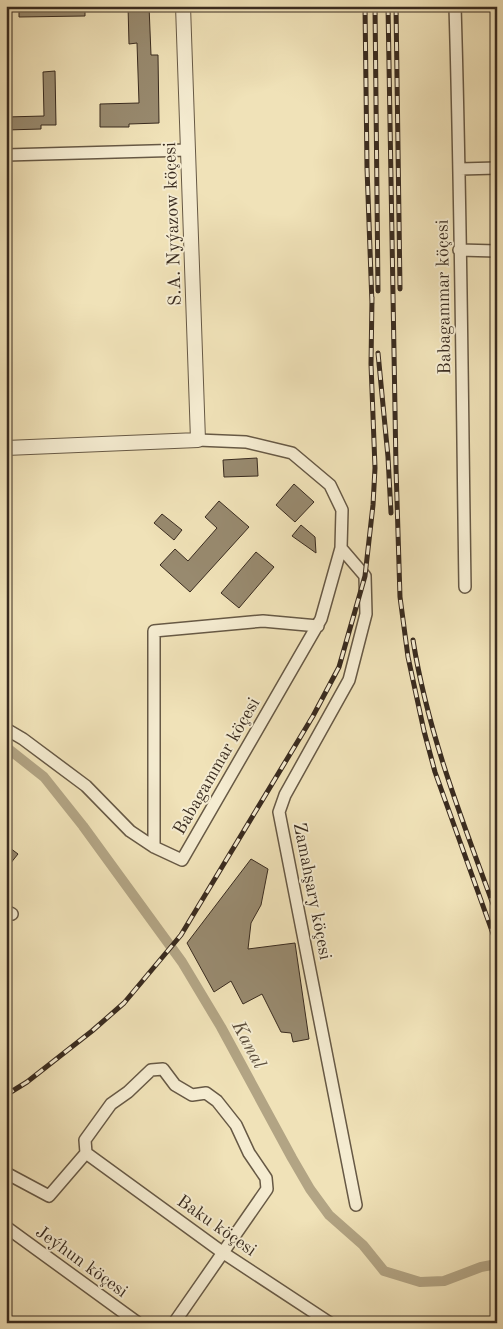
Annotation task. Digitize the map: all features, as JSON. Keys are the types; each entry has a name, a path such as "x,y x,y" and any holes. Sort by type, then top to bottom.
{"street":[{"name":"S.A. Nyýazow köçesi","path":"184,6 198,440"},
{"name":"Babagammar köçesi","path":"455,6 460,169 459,250 465,587"},
{"path":"6,155 188,150"},
{"path":"460,169 497,168"},
{"path":"459,250 497,251"},
{"path":"6,448 198,440"},
{"name":"Babagammar köçesi","path":"6,729 23,739 86,786 130,830 154,847 182,860 318,626 341,548 342,510 330,485 292,453 246,442 198,440"},
{"name":"Zamahşary köçesi","path":"341,548 365,576 366,614 349,680 285,796 279,812 356,1205"},
{"path":"154,847 154,630 263,622 318,626"},
{"path":"6,1173 49,1196 86,1153 85,1140 111,1104 128,1092 151,1070 163,1069 175,1085 192,1095 206,1093 217,1101 236,1125 249,1153 266,1178 267,1188 174,1323"},
{"name":"Baku köçesi","path":"86,1153 222,1252 330,1323"},
{"name":"Jeýhun köçesi","path":"6,1228 138,1323"}],"building":[{"path":"19,6 85,6 85,16 19,17"},
{"path":"128,6 149,6 151,55 158,55 159,123 129,124 129,127 100,127 100,104 139,103 137,43 129,44"},
{"path":"55,71 56,125 41,125 41,129 6,130 6,117 44,116 43,72"},
{"path":"257,458 258,476 224,477 223,460"},
{"path":"294,484 314,502 295,522 276,505"},
{"path":"219,501 249,527 190,592 160,565 175,549 188,561 217,528 205,517"},
{"path":"162,514 182,530 174,540 154,523"},
{"path":"301,525 315,537 316,553 292,536"},
{"path":"256,552 274,567 239,608 221,593"},
{"path":"6,845 18,854 6,869"},
{"path":"251,859 268,869 261,905 251,923 248,949 295,943 309,1039 293,1042 291,1033 281,1032 262,994 243,1004 231,981 214,992 187,943"}],"waterway":[{"name":"Kanal","path":"6,747 44,777 83,826 182,962 221,1027 310,1189 329,1215 363,1245 384,1271 420,1282 444,1281 481,1267 497,1264"}],"railway":[{"path":"365,6 367,168 372,304"},
{"path":"375,6 378,291"},
{"path":"388,6 400,597 408,657 435,772 497,945"},
{"path":"396,6 400,289"},
{"path":"6,1095 27,1082 92,1031 124,1003 181,935 313,716 339,667 365,576 373,505 375,468 371,364 372,297"},
{"path":"378,353 388,457 391,513"},
{"path":"413,640 437,745 497,915"}]}
